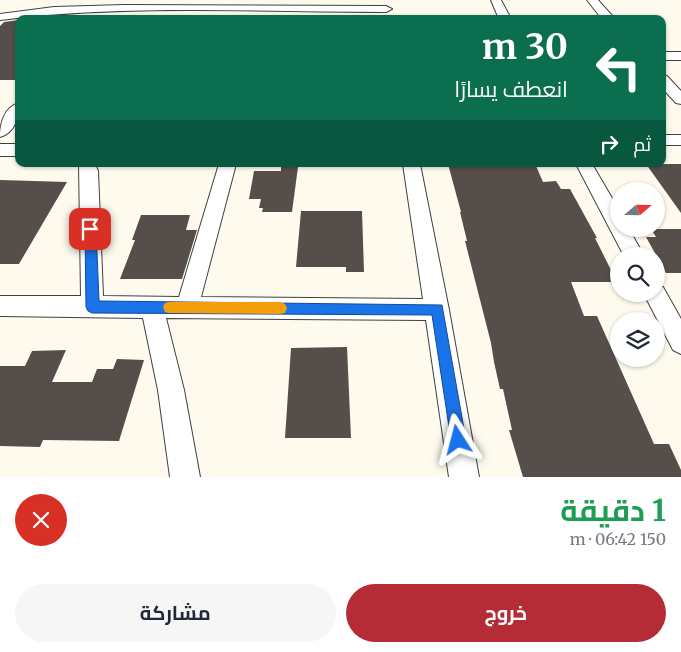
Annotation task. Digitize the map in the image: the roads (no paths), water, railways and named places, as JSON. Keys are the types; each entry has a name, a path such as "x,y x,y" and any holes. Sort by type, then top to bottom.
{"street":[{"path":"496,0 503,15"},
{"path":"592,0 605,15"},
{"path":"15,15 54,10 95,9 126,4 279,5 386,9"},
{"path":"90,15 95,9"},
{"path":"0,17 15,15"},
{"path":"666,56 681,56"},
{"path":"666,83 681,100"},
{"path":"0,132 15,113"},
{"path":"666,140 681,140"},
{"path":"0,150 15,150"},
{"path":"88,167 92,307"},
{"path":"187,308 227,167"},
{"path":"413,167 438,310 464,477"},
{"path":"586,167 610,212"},
{"path":"659,302 681,342"},
{"path":"0,306 438,310"},
{"path":"152,307 172,399 185,477"}]}
